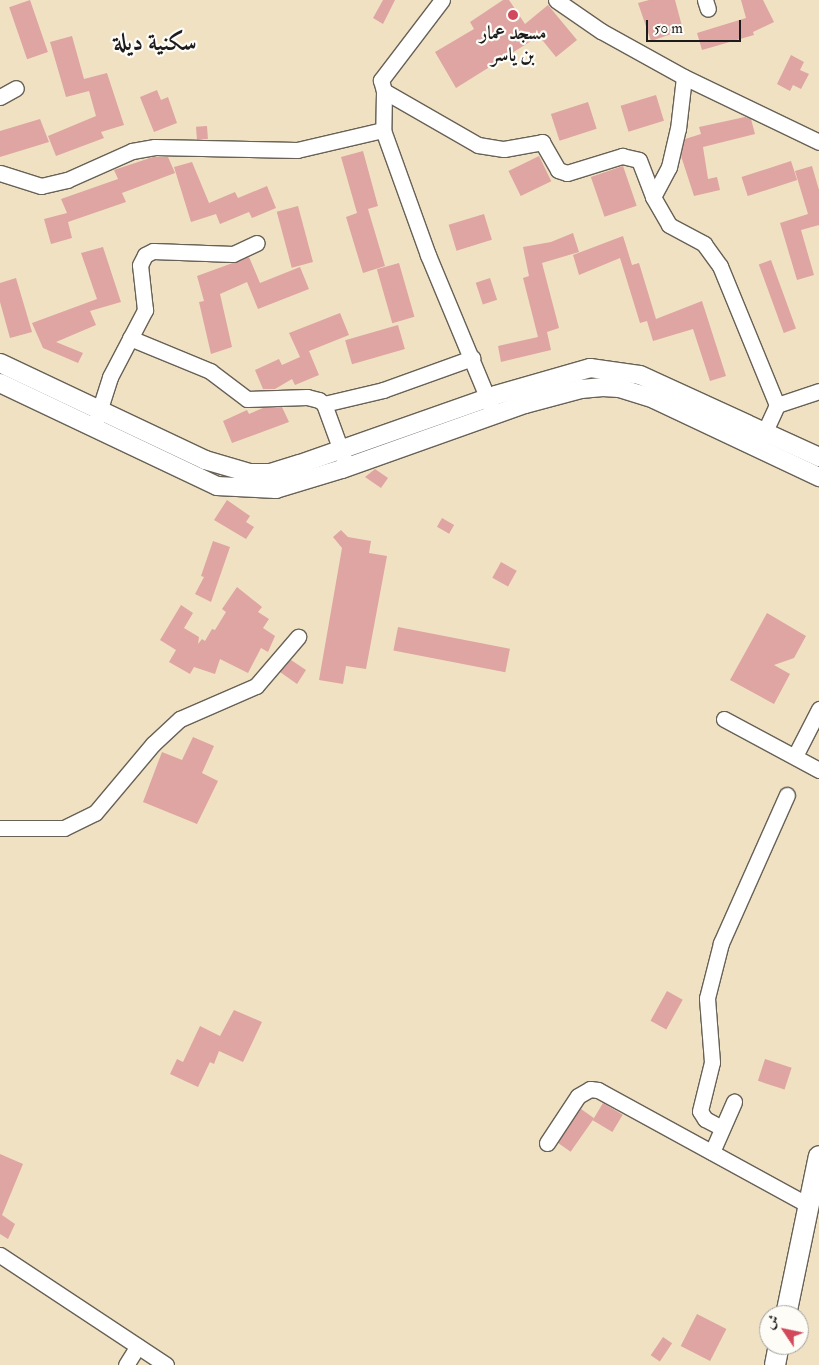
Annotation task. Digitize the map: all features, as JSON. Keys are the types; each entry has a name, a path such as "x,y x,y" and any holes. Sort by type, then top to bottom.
{"main road":[{"path":"788,1305 819,1160"}],"street":[{"path":"442,0 381,80 384,91 383,130 428,255 494,415"},
{"path":"556,0 601,31 684,77 819,142"},
{"path":"653,197 669,166 678,129 684,77"},
{"path":"0,97 16,88"},
{"path":"384,91 478,145 504,149 542,142 558,170 567,173 631,156 639,160 653,197 669,225 712,251 735,298 777,405 757,448"},
{"path":"0,172 41,186 67,180 132,151 155,146 297,150 383,130"},
{"path":"93,427 101,411 110,377 145,310 140,265 145,255 154,251 233,254 256,243"},
{"path":"130,338 210,371 247,399 307,397 324,404 383,390 472,358"},
{"path":"0,362 205,460 250,473 270,472 488,398 590,368 614,369 640,375 819,457"},
{"path":"0,383 217,486 276,489 348,468 494,415 580,389 620,388 654,399 819,478"},
{"path":"777,405 819,391"},
{"path":"324,404 348,468"},
{"path":"0,828 64,828 95,814 153,744 180,719 256,686 298,636"},
{"path":"795,756 819,709"},
{"path":"724,719 819,770"},
{"path":"722,1128 705,1119 700,1111 712,1062 707,998 720,942 787,795"},
{"path":"547,1143 578,1096 594,1089 808,1205"},
{"path":"712,1152 734,1102"},
{"path":"0,1255 166,1365"},
{"path":"126,1365 138,1346"}],"building":[{"path":"30,0 48,52 27,59 9,7"},
{"path":"383,0 395,0 383,24 373,18"},
{"path":"503,0 509,0 525,24 548,5 577,40 556,57 539,36 456,88 435,52 474,29 470,22"},
{"path":"649,0 675,0 683,30 651,41 638,3"},
{"path":"741,0 763,0 774,22 753,32 754,35 702,50 697,33 746,18"},
{"path":"72,36 84,79 107,73 124,125 101,132 104,138 56,156 48,136 96,116 89,91 66,97 50,42"},
{"path":"791,55 804,62 800,70 809,74 801,89 793,85 790,91 777,84"},
{"path":"157,90 161,100 168,97 177,123 154,132 140,97"},
{"path":"656,95 664,121 629,132 621,106"},
{"path":"588,102 597,129 560,141 551,114"},
{"path":"745,117 751,119 755,134 703,147 708,179 717,177 720,190 694,196 681,156 685,139 701,134 699,127"},
{"path":"40,119 49,142 0,157 0,131"},
{"path":"207,126 208,139 197,140 196,127"},
{"path":"363,151 378,206 368,209 385,266 363,273 346,217 357,213 341,157"},
{"path":"539,156 551,181 521,196 508,171"},
{"path":"153,157 168,157 175,173 122,193 126,202 68,222 72,238 51,244 44,219 67,213 61,199 118,179 114,170"},
{"path":"791,161 797,180 748,196 742,177"},
{"path":"192,162 209,203 235,192 238,198 267,186 276,208 252,218 249,212 220,224 216,214 191,222 174,167"},
{"path":"623,166 637,206 605,217 591,177"},
{"path":"812,166 819,190 819,225 801,230 814,275 797,280 780,223 808,214 795,171"},
{"path":"298,206 313,262 292,268 277,212"},
{"path":"484,214 492,240 457,251 449,225"},
{"path":"573,233 579,252 542,263 559,328 547,332 551,350 501,362 498,346 538,337 523,278 529,276 523,247 551,242"},
{"path":"623,236 632,265 639,263 656,319 702,301 726,376 710,381 693,329 653,341 647,321 640,323 620,258 579,275 573,255"},
{"path":"103,247 121,302 90,311 96,325 56,342 83,353 78,363 43,348 32,323 97,299 81,253"},
{"path":"249,257 260,283 300,267 309,289 258,309 247,282 220,294 232,347 211,354 199,302 204,301 197,276"},
{"path":"771,260 796,329 784,333 759,264"},
{"path":"399,263 414,317 392,323 377,269"},
{"path":"16,278 32,332 10,338 0,302 0,283"},
{"path":"490,278 497,300 483,305 476,283"},
{"path":"340,313 349,335 309,351 319,375 295,385 292,379 275,389 263,389 255,370 279,359 282,365 300,357 289,333"},
{"path":"398,325 405,349 352,364 345,340"},
{"path":"282,407 289,422 232,443 223,421 247,410 249,414 263,408"},
{"path":"375,469 388,478 381,488 365,477"},
{"path":"227,500 250,516 246,522 254,527 246,539 214,520"},
{"path":"442,518 454,525 449,534 437,527"},
{"path":"341,530 348,537 371,541 369,553 387,556 366,669 346,666 343,684 319,680 342,548 333,537"},
{"path":"213,541 230,547 211,602 195,594 204,577 201,576"},
{"path":"501,562 517,571 508,586 492,578"},
{"path":"237,587 262,607 258,612 269,619 263,628 275,636 268,652 261,648 248,673 220,659 215,674 194,667 190,674 169,662 176,650 160,640 181,605 193,613 184,628 199,637 198,644 202,639 205,641 212,629 215,630 226,612 222,609"},
{"path":"767,613 806,636 794,658 774,665 790,674 774,704 730,680"},
{"path":"398,627 510,649 505,672 393,651"},
{"path":"291,660 306,670 297,684 280,672"},
{"path":"193,737 214,746 202,773 218,781 197,824 143,802 162,752 182,760"},
{"path":"667,991 683,1000 666,1029 651,1021"},
{"path":"234,1010 262,1022 243,1062 219,1051 214,1064 210,1062 198,1087 170,1074 177,1059 183,1062 200,1026 220,1036"},
{"path":"765,1059 792,1068 785,1090 758,1081"},
{"path":"603,1103 623,1115 612,1132 593,1120"},
{"path":"581,1109 594,1118 571,1152 557,1143"},
{"path":"0,1154 23,1164 2,1215 15,1224 8,1239 0,1234"},
{"path":"697,1314 726,1329 710,1361 681,1346"},
{"path":"663,1337 672,1343 660,1361 651,1355"}],"place":[{"name":"مسجد عمار بن ياسر","path":"513,15"}],"district":[{"name":"سكنية ديلة","path":"155,43"}]}
